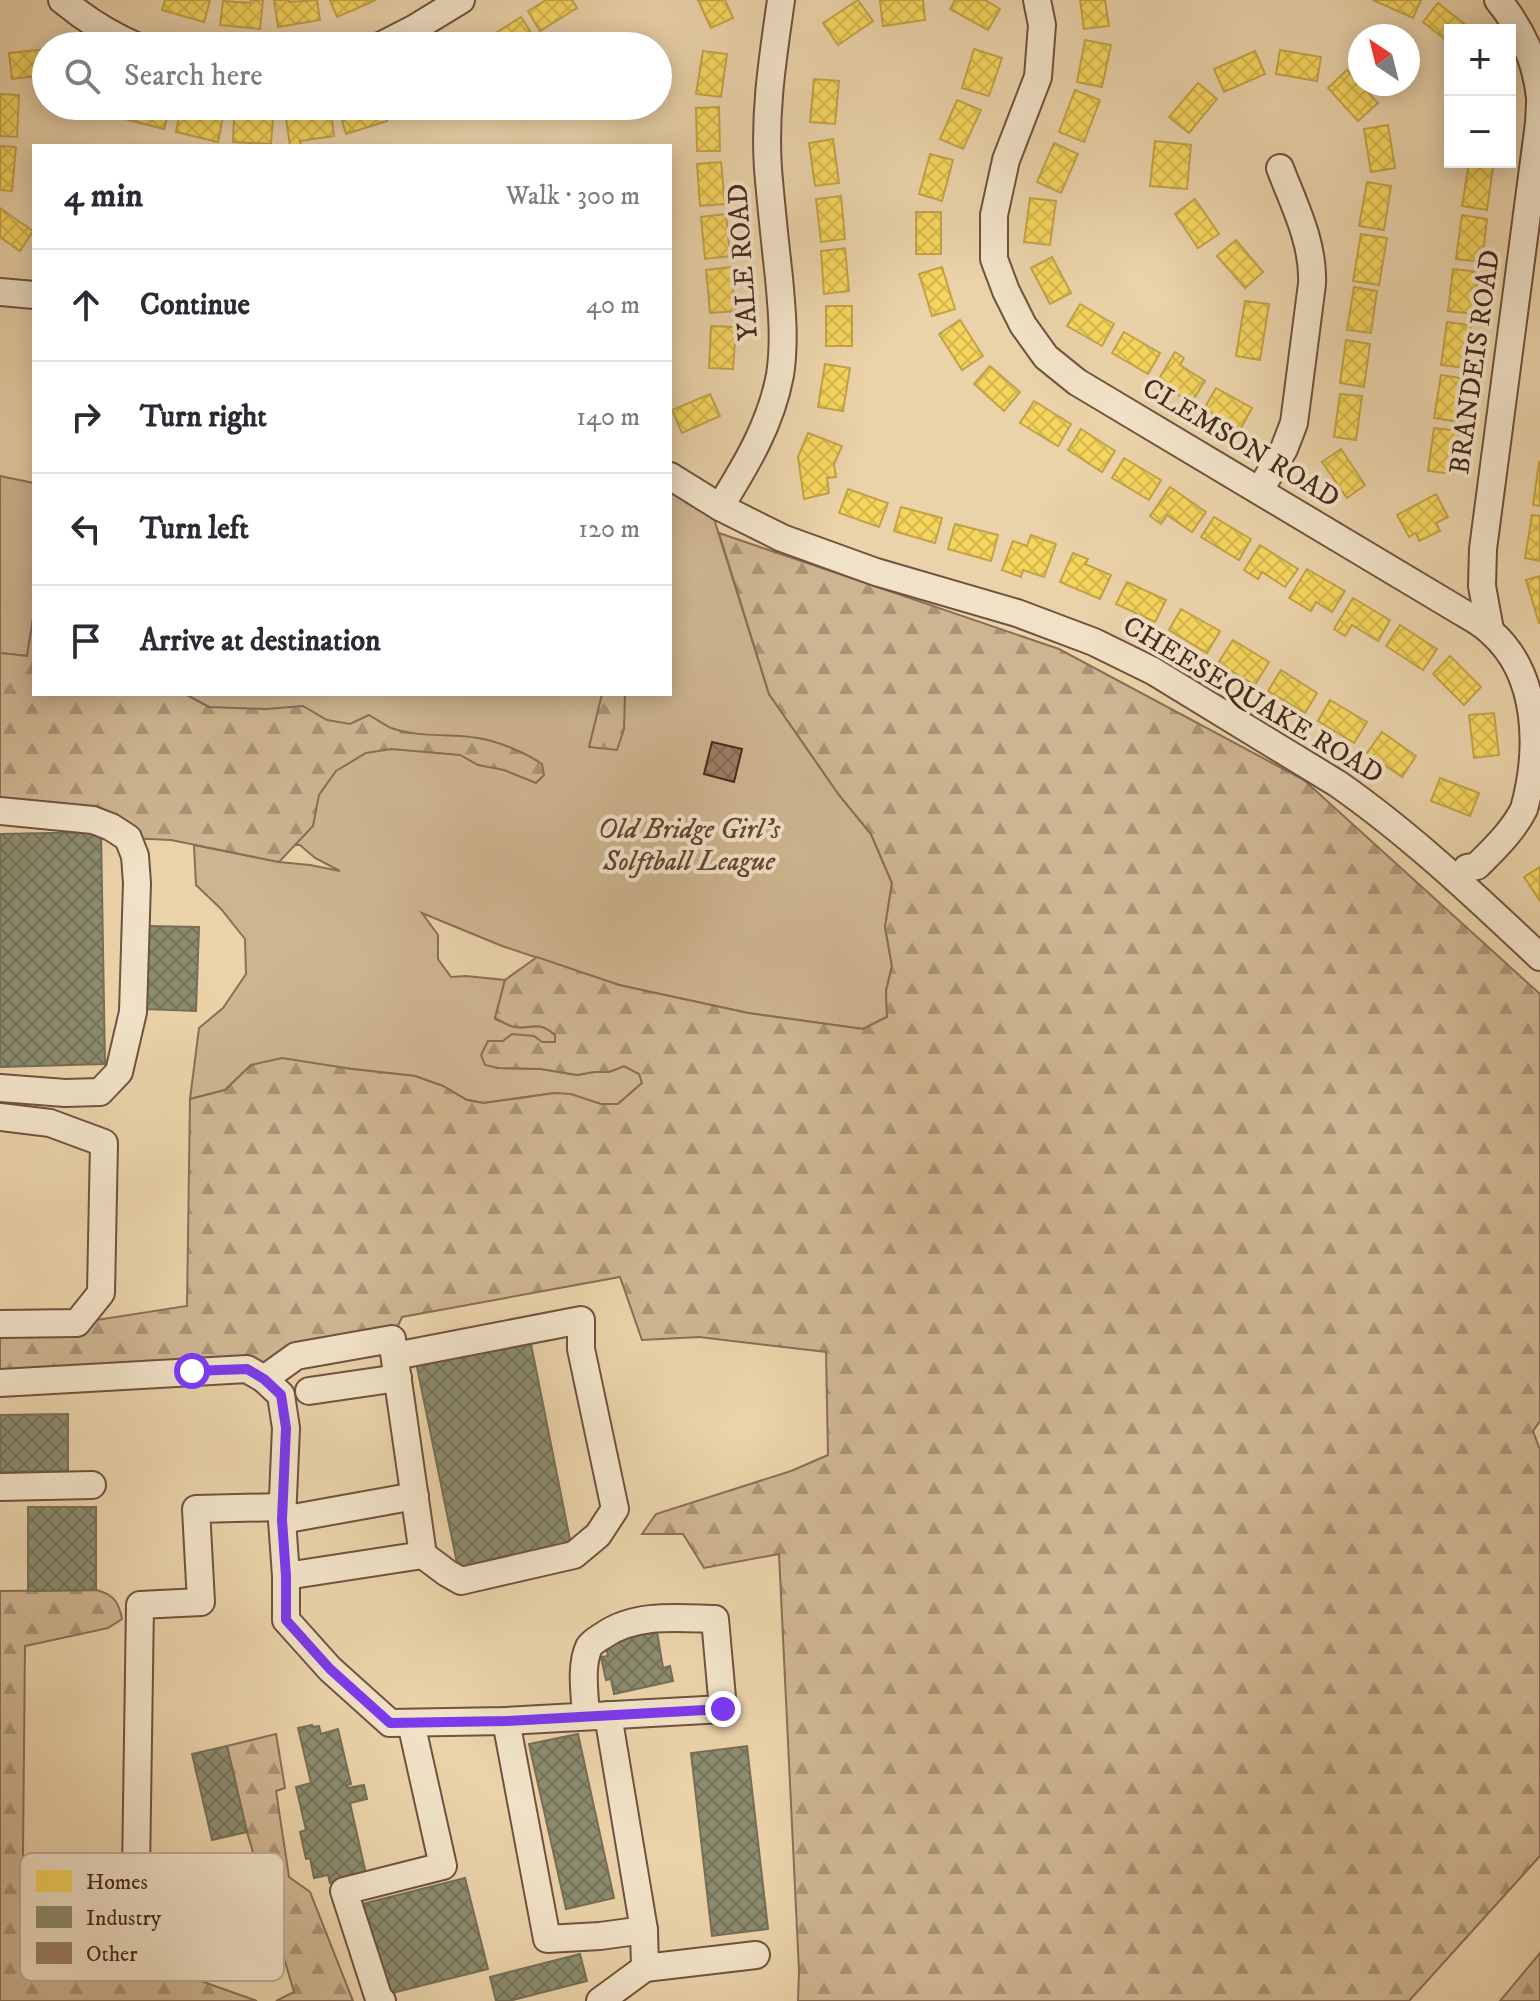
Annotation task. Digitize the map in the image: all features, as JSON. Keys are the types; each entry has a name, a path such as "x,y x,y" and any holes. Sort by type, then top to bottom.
{"street":[{"path":"62,0 105,32"},
{"path":"407,32 461,0"},
{"name":"YALE ROAD","path":"720,507 761,437 780,374 782,325 767,124 769,77 781,0"},
{"name":"CLEMSON ROAD","path":"1037,0 1042,25 1038,77 1006,160 994,215 994,259 1006,291 1023,325 1046,357 1077,382 1490,630 1512,656 1528,684 1539,725 1535,781 1518,820 1477,866 1467,868"},
{"name":"BRANDEIS ROAD","path":"1490,630 1482,586 1483,549 1540,100 1529,48 1498,0"},
{"path":"1260,490 1284,449 1294,423 1313,270 1304,230 1280,168"},
{"path":"0,292 32,295"},
{"name":"CHEESEQUAKE ROAD","path":"672,477 720,507 782,538 876,572 1042,622 1094,642 1153,671 1357,798 1410,838 1540,957"},
{"path":"0,811 93,820 111,827 128,838 135,856 137,883 133,1012 119,1072 100,1092 0,1088"},
{"path":"0,1117 50,1123 104,1143 101,1293 77,1323 0,1324"},
{"path":"264,1379 296,1356 392,1339 396,1367 415,1496 423,1555 461,1581 574,1555 598,1535 615,1509 581,1349 581,1320 396,1367 309,1391"},
{"path":"0,1383 247,1369 264,1379 281,1395 286,1428 282,1513 286,1620 330,1669 390,1723 506,1721 597,1716 723,1709 715,1619 657,1618 633,1622 591,1644 585,1661 597,1716 644,1930 645,1968"},
{"path":"0,1487 92,1485"},
{"path":"136,1853 140,1605 201,1602 196,1509 282,1513 415,1496"},
{"path":"286,1576 423,1555"},
{"path":"506,1721 547,1939 644,1930"},
{"path":"382,2001 344,1891 443,1866 411,1723"},
{"path":"600,2001 645,1968 756,1955"}],"green space":[{"path":"0,476 32,483 32,625 27,656 0,653"},
{"name":"Old Bridge Girl's Solftball League","path":"672,477 720,507 715,522 769,694 839,795 871,834 892,883 885,927 892,966 886,991 887,1017 863,1029 748,1013 619,985 502,946 422,913 438,935 438,959 451,977 505,980 495,1019 521,1028 544,1027 555,1035 556,1043 542,1042 498,1068 541,1069 577,1075 609,1072 624,1066 640,1074 642,1083 618,1104 601,1104 555,1093 484,1103 467,1100 443,1086 415,1076 352,1069 251,1065 225,1090 190,1099 199,1028 223,1008 246,974 245,939 196,885 194,845 340,871 315,858 300,845 287,845 209,707 189,696 672,696"},
{"path":"719,533 1059,649 1304,780 1540,994 1540,1421 1533,1431 1540,1450 1540,1856 1409,2001 798,2001 779,1554 704,1568 683,1534 642,1534 656,1514 791,1471 828,1455 826,1352 699,1337 642,1340 620,1277 402,1317 392,1339 264,1379 0,1383 0,1324 77,1323 187,1306 190,1099 225,1090 251,1065 282,1058 415,1076 443,1086 467,1100 484,1103 555,1093 571,1094 601,1104 618,1104 642,1083 639,1074 624,1066 609,1072 577,1075 485,1065 481,1055 488,1041 503,1041 512,1034 555,1042 555,1035 543,1027 515,1027 495,1018 505,980 537,957 619,985 748,1013 863,1029 887,1017 886,991 892,966 885,927 892,883 871,834 839,795 769,694"},
{"path":"32,625 32,696 189,696 209,707 266,709 303,706 327,720 350,724 369,715 401,731 467,737 503,745 542,764 544,775 536,783 504,770 478,765 460,755 391,749 366,753 336,771 319,795 313,826 279,862 171,840 128,838 0,811 0,653 27,656"},
{"path":"602,696 625,696 624,729 617,750 589,747"},
{"path":"96,1590 114,1600 122,1619 108,1628 25,1646 20,1981 201,1981 257,2001 0,2001 0,1591"},
{"path":"276,1734 285,1788 276,1791 289,1877 310,1892 353,2001 276,2001 294,1992 284,1958 284,1853 253,1853 227,1746"},
{"path":"1540,1953 1540,2001 1500,2001"}],"building: Homes":[{"path":"165,0 210,0 204,22 162,10"},
{"path":"251,0 263,0 260,29 220,25 223,1 250,3"},
{"path":"274,0 317,0 320,20 278,27"},
{"path":"330,0 376,0 337,17"},
{"path":"546,0 572,0 577,8 540,31 528,11"},
{"path":"698,0 725,0 733,18 711,28"},
{"path":"858,0 873,21 838,45 823,23"},
{"path":"923,0 925,20 883,26 880,1"},
{"path":"955,0 985,0 1000,9 988,30 950,9"},
{"path":"1080,0 1105,0 1109,26 1084,29"},
{"path":"1373,0 1421,0 1413,18"},
{"path":"1438,3 1464,24 1444,24 1444,38 1423,22"},
{"path":"521,17 531,32 497,32"},
{"path":"1085,40 1111,45 1102,87 1077,82"},
{"path":"974,49 1002,58 989,96 962,88"},
{"path":"1280,50 1321,57 1317,81 1276,74"},
{"path":"32,51 32,77 12,79 9,53"},
{"path":"703,51 727,54 721,97 696,94"},
{"path":"1255,51 1265,74 1224,92 1214,69"},
{"path":"1347,70 1348,96 1371,96 1378,103 1358,121 1328,88"},
{"path":"814,79 839,81 835,124 810,122"},
{"path":"1198,83 1217,99 1189,133 1169,117"},
{"path":"1075,90 1100,100 1084,142 1059,132"},
{"path":"0,94 19,95 17,137 0,136"},
{"path":"957,100 981,110 963,149 940,139"},
{"path":"719,107 720,151 697,151 696,108"},
{"path":"129,120 166,120 164,129"},
{"path":"178,120 222,120 218,142 176,132"},
{"path":"234,120 273,120 271,144 233,142"},
{"path":"286,120 332,120 334,136 290,144"},
{"path":"342,120 387,120 387,121 346,134"},
{"path":"1388,125 1395,168 1371,172 1364,129"},
{"path":"833,139 839,183 815,186 809,143"},
{"path":"1155,141 1191,145 1187,189 1150,186"},
{"path":"1054,143 1078,154 1061,193 1037,182"},
{"path":"0,146 16,147 12,191 0,190"},
{"path":"930,154 953,160 942,201 919,194"},
{"path":"721,162 725,204 700,206 697,164"},
{"path":"1468,168 1493,168 1487,210 1462,206"},
{"path":"1367,182 1391,186 1384,230 1359,226"},
{"path":"841,196 845,239 821,242 816,199"},
{"path":"1030,198 1056,201 1050,245 1024,242"},
{"path":"1195,199 1219,234 1198,248 1175,214"},
{"path":"0,208 32,230 20,251 0,237"},
{"path":"916,212 941,212 941,254 916,254"},
{"path":"726,214 730,256 705,259 701,217"},
{"path":"1462,215 1487,219 1482,262 1456,259"},
{"path":"1361,234 1387,238 1379,285 1353,281"},
{"path":"1236,240 1263,272 1245,288 1217,256"},
{"path":"845,248 849,291 824,294 821,251"},
{"path":"1052,257 1071,293 1050,304 1031,268"},
{"path":"731,267 735,311 710,313 706,270"},
{"path":"942,267 955,309 932,316 919,274"},
{"path":"1453,269 1478,272 1474,314 1448,311"},
{"path":"1354,287 1377,291 1371,333 1347,330"},
{"path":"1245,301 1269,304 1260,360 1236,356"},
{"path":"1080,304 1114,324 1102,346 1067,326"},
{"path":"826,306 852,306 852,346 826,346"},
{"path":"960,320 983,356 962,370 939,334"},
{"path":"1447,322 1471,325 1465,368 1441,365"},
{"path":"711,326 736,327 733,369 709,368"},
{"path":"1124,332 1160,353 1148,374 1112,353"},
{"path":"1346,340 1370,344 1364,387 1340,383"},
{"path":"1175,352 1184,358 1180,365 1205,381 1191,403 1157,382"},
{"path":"825,364 850,368 843,411 818,407"},
{"path":"990,366 1020,392 1004,411 974,384"},
{"path":"1441,375 1467,379 1460,422 1434,418"},
{"path":"1216,388 1252,408 1240,430 1204,409"},
{"path":"710,394 720,416 682,433 672,410"},
{"path":"1340,394 1362,396 1356,440 1334,437"},
{"path":"1034,401 1071,424 1058,446 1020,423"},
{"path":"1434,428 1459,431 1453,474 1428,471"},
{"path":"1081,429 1115,451 1102,472 1068,450"},
{"path":"808,433 842,446 834,464 836,477 827,478 829,493 804,499 798,457"},
{"path":"1341,449 1365,485 1347,498 1322,462"},
{"path":"1124,458 1161,480 1149,500 1112,478"},
{"path":"1540,462 1540,506 1533,505"},
{"path":"1170,487 1206,512 1192,532 1167,515 1161,524 1150,516"},
{"path":"848,489 888,503 879,527 839,513"},
{"path":"1436,494 1448,517 1436,523 1440,531 1419,541 1416,533 1409,537 1397,515"},
{"path":"901,507 942,518 935,543 894,531"},
{"path":"1532,515 1540,516 1540,561 1525,558"},
{"path":"1214,517 1251,539 1239,560 1201,537"},
{"path":"955,524 998,535 991,561 948,549"},
{"path":"1031,535 1056,544 1044,577 1023,570 1021,577 1002,570 1013,541 1027,546"},
{"path":"1260,545 1298,569 1285,587 1262,572 1258,579 1244,570"},
{"path":"1073,553 1088,559 1085,564 1111,575 1100,599 1060,582"},
{"path":"1307,569 1345,591 1332,612 1316,602 1311,611 1289,598"},
{"path":"1540,576 1540,623 1539,623 1526,580"},
{"path":"1127,582 1166,600 1155,622 1116,604"},
{"path":"1353,598 1390,620 1378,641 1352,625 1345,636 1334,629"},
{"path":"1181,609 1220,631 1207,653 1169,630"},
{"path":"1400,625 1437,649 1423,670 1386,646"},
{"path":"1233,640 1269,662 1255,685 1218,663"},
{"path":"1450,656 1481,687 1464,705 1433,674"},
{"path":"1281,670 1317,693 1305,713 1268,691"},
{"path":"1330,700 1367,722 1354,743 1318,721"},
{"path":"1494,713 1499,755 1474,758 1469,715"},
{"path":"1382,732 1416,756 1402,777 1367,753"},
{"path":"1440,778 1479,793 1470,816 1431,801"},
{"path":"1540,867 1540,901 1524,877"}],"building: Industry":[{"path":"101,832 105,1064 0,1067 0,834"},
{"path":"148,926 199,927 196,1011 145,1009"},
{"path":"530,1339 572,1550 459,1573 416,1362"},
{"path":"68,1414 68,1471 0,1472 0,1415"},
{"path":"28,1507 96,1507 96,1590 28,1591"},
{"path":"657,1632 663,1668 670,1666 673,1681 614,1694 611,1679 606,1680 601,1657 608,1656 605,1642"},
{"path":"319,1726 321,1734 338,1729 351,1784 347,1785 348,1788 364,1785 367,1799 350,1803 366,1874 330,1883 328,1875 314,1878 300,1832 306,1830 296,1787 311,1783 298,1728"},
{"path":"578,1734 614,1898 566,1909 529,1744"},
{"path":"227,1746 247,1832 212,1840 192,1754"},
{"path":"747,1746 768,1929 712,1936 691,1753"},
{"path":"465,1878 488,1969 384,1995 362,1904"},
{"path":"580,1954 587,1981 509,2001 496,2001 490,1977"}],"building: Other":[{"path":"712,742 742,749 734,782 704,774"}],"route":[{"path":"192,1371 247,1369 281,1395 286,1428 282,1520 286,1620 330,1669 390,1723 506,1721 723,1709"}]}
